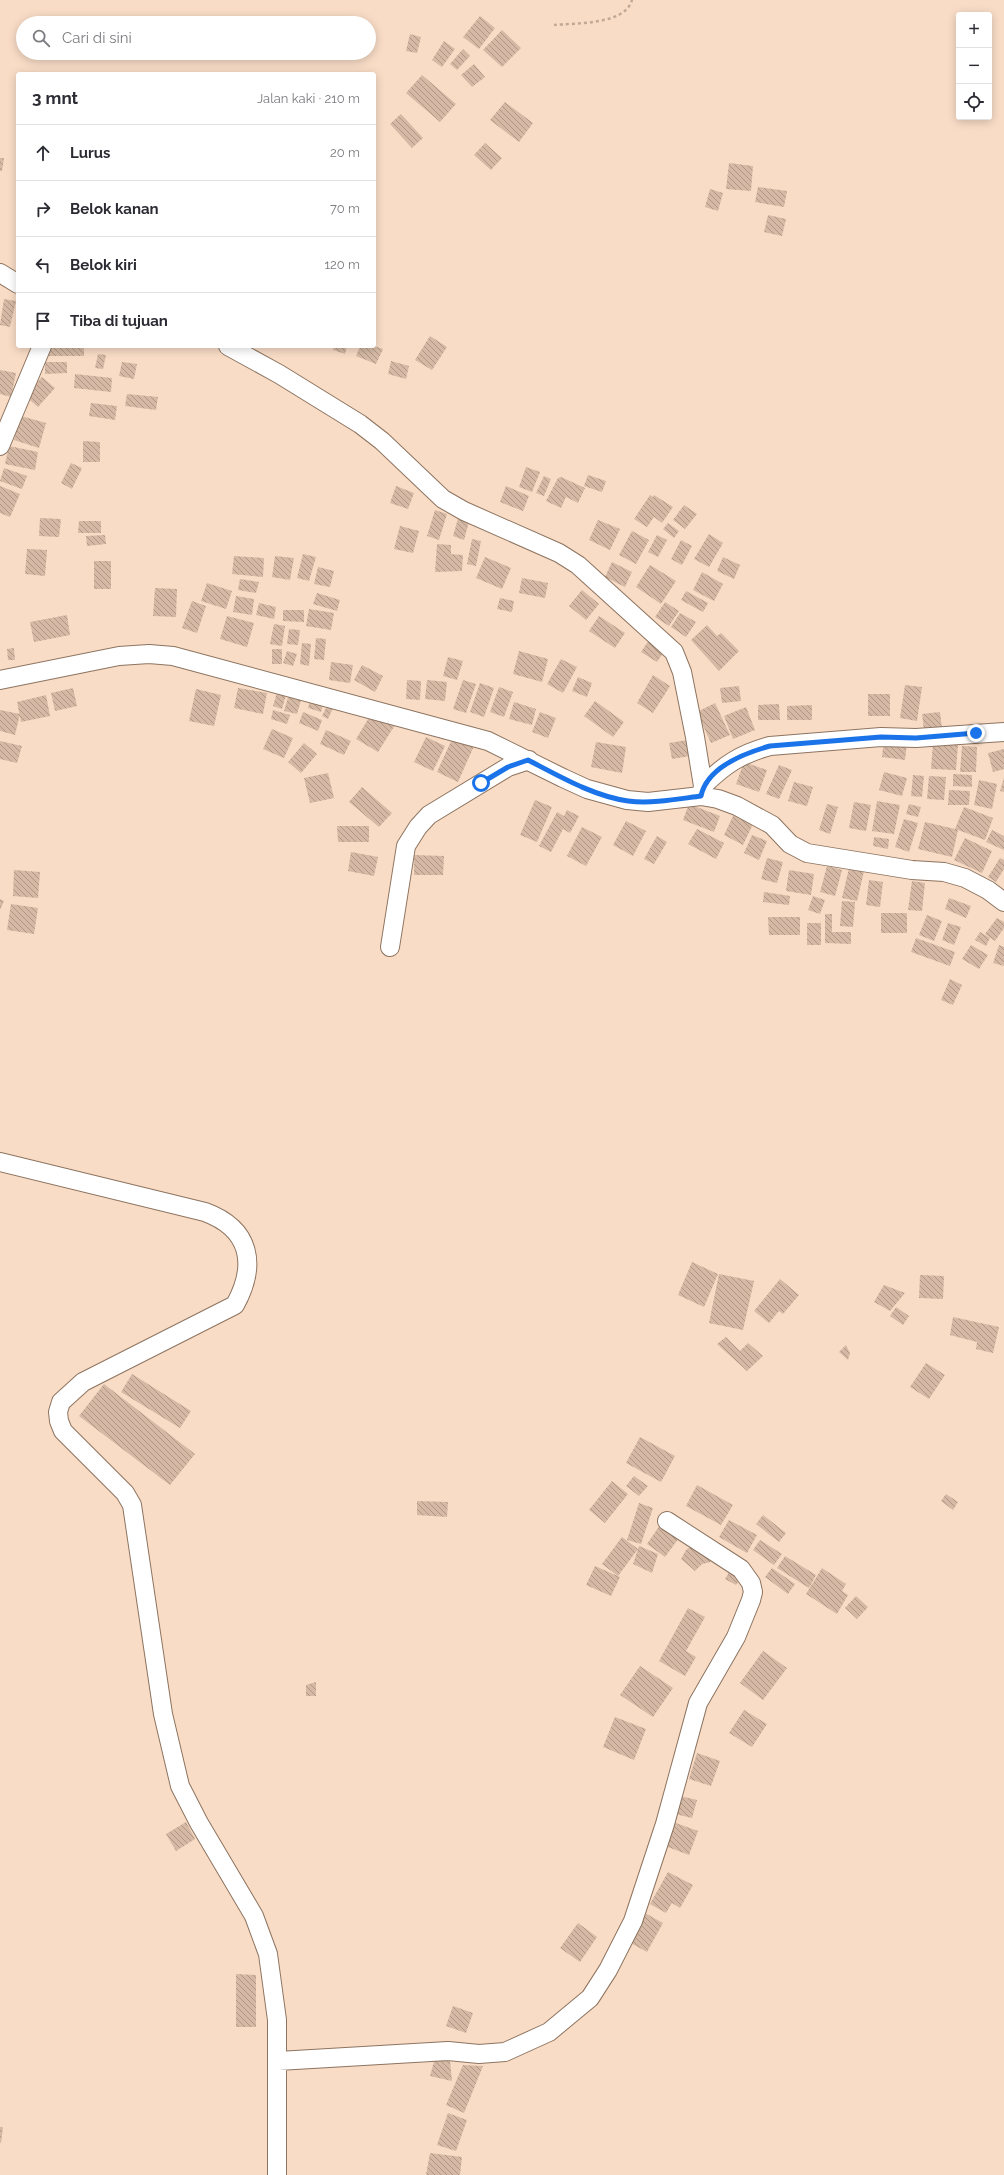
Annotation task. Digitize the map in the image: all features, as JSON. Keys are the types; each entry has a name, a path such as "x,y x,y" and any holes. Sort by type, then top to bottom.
{"street":[{"path":"0,272 16,283"},
{"path":"0,446 41,348"},
{"path":"232,348 279,374 360,424 382,441 443,499 464,511 558,553 578,565 674,652 682,672 702,791"},
{"path":"0,680 119,656 149,654 173,656 488,741 588,789 627,800 648,802 702,791 722,768 754,750 770,746 881,737 916,738 1004,732"},
{"path":"390,947 406,846 418,827 428,815 508,767 528,760"},
{"path":"702,791 718,799 738,806 772,824 790,844 807,853 912,870 944,872 965,878 982,887 1004,902"},
{"path":"0,1162 222,1218 242,1237 247,1251 243,1283 235,1305 83,1382 61,1402 58,1412 59,1421 63,1431 125,1493 132,1505 163,1714 180,1786 199,1823 254,1916 268,1954 278,2020 277,2175"},
{"path":"278,2061 448,2051 479,2054 505,2052 549,2032 590,1998 608,1970 633,1921 665,1824 698,1702 736,1637 753,1592 748,1577 741,1569 668,1521"}],"path":[{"path":"554,25 602,21 619,15 630,7 632,0"}],"building":[{"path":"480,16 495,28 479,49 463,37"},
{"path":"502,30 521,48 502,67 483,50"},
{"path":"410,34 421,37 417,53 406,51"},
{"path":"444,41 455,49 442,67 432,60"},
{"path":"463,49 470,56 457,70 450,64"},
{"path":"474,64 485,77 472,87 461,75"},
{"path":"422,75 456,104 440,122 406,93"},
{"path":"505,102 533,123 519,142 490,120"},
{"path":"401,114 423,138 412,148 390,124"},
{"path":"485,143 502,158 491,170 474,155"},
{"path":"0,158 4,158 2,171 0,171"},
{"path":"729,163 753,166 751,191 726,189"},
{"path":"758,187 787,191 784,207 755,202"},
{"path":"710,189 723,193 718,211 705,207"},
{"path":"768,215 786,219 782,236 764,232"},
{"path":"4,299 16,301 10,327 0,325"},
{"path":"430,336 447,347 432,370 415,360"},
{"path":"376,347 383,349 376,364 356,356 359,348 376,348"},
{"path":"49,348 84,348 84,356 49,356"},
{"path":"334,348 346,348 345,354 333,350"},
{"path":"98,354 106,355 103,369 95,368"},
{"path":"391,361 409,366 406,379 388,374"},
{"path":"45,362 67,362 67,373 45,374"},
{"path":"122,362 137,364 134,379 119,376"},
{"path":"0,370 16,373 11,397 0,394"},
{"path":"75,374 112,378 111,392 74,388"},
{"path":"42,377 55,388 38,407 25,396"},
{"path":"127,394 158,397 156,410 125,406"},
{"path":"91,403 117,406 115,420 89,416"},
{"path":"21,416 46,423 39,448 14,440"},
{"path":"83,441 100,442 100,462 83,462"},
{"path":"9,446 38,452 35,470 5,464"},
{"path":"71,463 82,468 72,489 61,483"},
{"path":"526,467 540,472 532,492 519,487"},
{"path":"4,468 27,476 22,489 0,481"},
{"path":"588,475 606,481 602,492 584,486"},
{"path":"544,476 551,479 544,496 536,493"},
{"path":"561,477 585,488 578,503 566,497 561,508 546,501 558,478"},
{"path":"0,486 20,494 10,517 0,513"},
{"path":"396,486 414,493 408,509 390,503"},
{"path":"506,486 529,496 523,511 500,502"},
{"path":"650,495 653,497 654,495 673,507 662,523 654,517 647,527 634,519"},
{"path":"684,505 697,514 685,529 673,520"},
{"path":"435,510 447,514 439,540 427,536"},
{"path":"459,515 470,518 464,540 453,536"},
{"path":"40,518 61,519 59,537 39,536"},
{"path":"598,520 620,529 610,550 589,540"},
{"path":"79,521 101,521 101,533 78,533"},
{"path":"668,523 679,531 674,538 663,529"},
{"path":"400,526 419,531 413,553 394,549"},
{"path":"632,531 649,540 636,564 619,555"},
{"path":"709,534 723,543 709,567 694,559"},
{"path":"105,535 106,544 87,546 86,536"},
{"path":"657,535 667,540 658,557 648,552"},
{"path":"472,539 481,541 476,566 467,564"},
{"path":"681,540 692,546 682,565 671,559"},
{"path":"437,544 451,545 451,554 463,555 462,571 435,572"},
{"path":"27,549 47,550 45,576 25,574"},
{"path":"303,554 316,557 309,581 297,578"},
{"path":"234,556 264,558 263,577 232,574"},
{"path":"275,556 294,558 290,580 272,577"},
{"path":"485,557 511,568 502,589 476,578"},
{"path":"723,557 740,565 734,579 717,571"},
{"path":"94,561 111,561 111,589 94,589"},
{"path":"612,562 632,572 625,587 605,577"},
{"path":"650,565 676,581 661,604 636,587"},
{"path":"318,567 334,571 330,587 314,584"},
{"path":"702,572 723,584 714,601 693,590"},
{"path":"522,578 548,583 545,598 519,593"},
{"path":"240,579 259,582 256,593 238,590"},
{"path":"207,583 232,591 226,609 201,601"},
{"path":"155,588 177,589 176,617 153,616"},
{"path":"582,590 599,604 586,620 569,606"},
{"path":"686,591 708,603 703,612 681,600"},
{"path":"317,593 340,600 337,611 313,604"},
{"path":"236,596 254,599 252,615 233,612"},
{"path":"500,598 514,601 512,612 497,609"},
{"path":"192,601 206,606 197,633 182,628"},
{"path":"665,602 679,611 669,626 655,617"},
{"path":"259,603 276,607 274,619 256,615"},
{"path":"309,609 334,613 331,630 306,626"},
{"path":"283,610 304,610 304,622 283,621"},
{"path":"680,613 696,622 686,637 671,627"},
{"path":"67,615 70,635 34,642 30,622"},
{"path":"227,616 254,623 247,647 220,639"},
{"path":"599,616 625,633 615,648 589,631"},
{"path":"274,624 285,626 282,646 270,644"},
{"path":"707,625 717,636 721,633 739,651 719,671 691,640"},
{"path":"289,629 300,630 298,645 287,644"},
{"path":"316,638 326,639 324,660 314,659"},
{"path":"649,640 665,650 657,662 641,652"},
{"path":"302,643 311,644 309,666 300,664"},
{"path":"14,648 15,660 8,660 7,649"},
{"path":"272,649 282,649 282,664 272,664"},
{"path":"287,651 297,654 293,666 283,663"},
{"path":"519,651 548,659 542,682 513,674"},
{"path":"448,657 463,661 457,680 443,676"},
{"path":"561,659 577,667 563,693 547,684"},
{"path":"331,662 353,665 350,683 329,680"},
{"path":"362,665 383,676 375,692 354,680"},
{"path":"653,675 670,686 653,713 637,703"},
{"path":"578,677 592,683 587,697 572,691"},
{"path":"407,680 421,681 420,700 406,699"},
{"path":"427,680 447,682 445,701 425,699"},
{"path":"463,680 476,684 466,713 453,709"},
{"path":"480,683 494,688 484,717 470,712"},
{"path":"905,685 922,687 917,721 900,718"},
{"path":"739,686 741,701 722,703 720,688"},
{"path":"499,687 513,692 504,717 490,712"},
{"path":"73,688 77,706 55,711 51,693"},
{"path":"238,688 267,693 263,714 234,708"},
{"path":"196,689 221,695 214,726 189,721"},
{"path":"278,689 287,692 282,709 273,706"},
{"path":"290,690 303,693 297,714 284,711"},
{"path":"868,694 890,694 890,716 868,716"},
{"path":"46,695 50,716 21,722 17,702"},
{"path":"310,701 323,704 321,712 308,708"},
{"path":"595,701 624,722 613,737 584,716"},
{"path":"514,702 536,709 532,725 509,719"},
{"path":"715,703 730,735 711,743 697,712"},
{"path":"328,704 334,706 328,719 322,716"},
{"path":"779,704 780,720 758,720 758,705"},
{"path":"812,705 812,720 787,720 787,706"},
{"path":"746,707 755,730 733,739 724,716"},
{"path":"0,710 20,714 15,735 0,731"},
{"path":"273,710 290,715 287,724 271,719"},
{"path":"373,711 395,725 378,752 356,739"},
{"path":"303,712 322,720 318,731 299,723"},
{"path":"540,712 556,718 548,738 532,732"},
{"path":"940,712 942,728 924,730 922,714"},
{"path":"272,729 293,738 284,758 263,749"},
{"path":"326,730 351,741 344,755 320,744"},
{"path":"426,737 445,746 433,771 414,762"},
{"path":"453,737 474,746 458,782 437,772"},
{"path":"687,740 690,756 672,759 669,743"},
{"path":"884,740 907,743 905,760 882,757"},
{"path":"0,741 22,746 17,763 0,759"},
{"path":"596,742 626,747 622,773 591,767"},
{"path":"304,743 317,754 301,773 288,762"},
{"path":"933,743 958,745 956,770 931,769"},
{"path":"962,746 977,747 976,772 960,772"},
{"path":"1004,749 1004,769 993,772 988,753"},
{"path":"744,762 767,770 759,792 736,784"},
{"path":"779,765 792,770 779,799 766,794"},
{"path":"884,772 907,778 902,796 879,790"},
{"path":"328,773 334,798 310,803 304,778"},
{"path":"953,774 972,775 972,787 953,786"},
{"path":"913,775 924,776 922,797 911,796"},
{"path":"929,776 946,777 944,800 927,799"},
{"path":"1004,778 1004,792 1000,791"},
{"path":"979,780 997,784 992,809 974,805"},
{"path":"794,782 813,787 807,806 788,801"},
{"path":"362,787 392,813 379,827 349,802"},
{"path":"949,790 970,791 969,805 948,805"},
{"path":"535,800 552,807 537,842 520,835"},
{"path":"877,801 900,805 894,834 872,831"},
{"path":"854,802 871,805 866,831 849,828"},
{"path":"689,804 720,816 714,832 683,820"},
{"path":"827,804 838,807 830,834 819,830"},
{"path":"909,804 921,807 918,817 906,814"},
{"path":"964,807 993,818 985,840 958,830 952,857 918,849 925,822 955,829"},
{"path":"567,810 579,816 570,833 563,829 551,852 539,846 557,812 564,816"},
{"path":"734,814 753,824 743,845 724,835"},
{"path":"904,819 918,823 909,852 895,847"},
{"path":"626,821 646,831 633,856 613,845"},
{"path":"337,826 369,826 369,842 338,842"},
{"path":"582,827 602,837 586,866 567,856"},
{"path":"697,829 724,843 716,859 688,844"},
{"path":"992,830 1004,836 1004,850 986,842"},
{"path":"752,835 767,841 759,860 744,853"},
{"path":"657,836 667,842 654,864 644,859"},
{"path":"874,837 889,839 888,849 873,846"},
{"path":"965,838 992,851 982,873 954,860"},
{"path":"351,852 378,857 374,876 348,871"},
{"path":"414,855 444,856 443,875 414,875"},
{"path":"767,858 783,862 777,883 761,879"},
{"path":"1000,858 1004,860 1004,869 996,882 988,877"},
{"path":"850,864 865,867 857,901 842,898"},
{"path":"827,866 842,870 835,896 820,892"},
{"path":"14,870 40,872 38,898 13,896"},
{"path":"789,870 814,874 811,895 786,891"},
{"path":"869,880 883,882 880,907 866,905"},
{"path":"912,881 925,883 922,911 908,910"},
{"path":"764,892 790,896 789,905 763,902"},
{"path":"813,896 825,900 820,914 808,910"},
{"path":"949,898 971,906 966,918 945,909"},
{"path":"0,899 4,901 0,910"},
{"path":"842,901 855,902 853,927 840,926"},
{"path":"11,904 38,908 34,934 7,930"},
{"path":"881,913 907,913 907,933 881,933"},
{"path":"825,914 832,914 832,932 851,932 851,944 825,943"},
{"path":"927,915 942,921 934,941 919,935"},
{"path":"768,917 800,917 800,935 769,935"},
{"path":"997,918 1004,922 1004,928 995,941 985,934"},
{"path":"807,923 821,923 821,945 807,945"},
{"path":"948,923 961,927 954,945 942,940"},
{"path":"980,932 990,938 986,946 975,940"},
{"path":"916,938 955,952 950,966 911,952"},
{"path":"971,945 988,955 979,969 962,959"},
{"path":"999,945 1004,947 1004,966 993,963"},
{"path":"950,979 962,985 953,1005 941,1000"},
{"path":"692,1262 718,1274 704,1307 678,1295"},
{"path":"719,1274 754,1281 743,1330 709,1323"},
{"path":"920,1275 944,1276 943,1299 919,1298"},
{"path":"780,1279 799,1295 783,1314 779,1311 769,1323 754,1311"},
{"path":"884,1285 905,1293 890,1311 874,1302"},
{"path":"896,1307 909,1316 903,1325 890,1316"},
{"path":"953,1317 999,1327 993,1353 976,1349 977,1342 950,1335"},
{"path":"726,1337 740,1351 748,1343 763,1356 747,1371 717,1344"},
{"path":"846,1345 850,1353 848,1360 839,1352"},
{"path":"926,1363 945,1375 929,1399 910,1387"},
{"path":"132,1374 191,1411 180,1428 121,1392"},
{"path":"104,1384 195,1454 170,1485 79,1416"},
{"path":"640,1437 675,1456 661,1482 626,1463"},
{"path":"634,1476 648,1486 639,1496 626,1486"},
{"path":"612,1481 628,1494 605,1523 589,1510"},
{"path":"697,1485 733,1505 721,1525 686,1506"},
{"path":"946,1494 958,1502 953,1510 941,1501"},
{"path":"417,1501 448,1502 447,1517 417,1515"},
{"path":"639,1503 653,1508 641,1544 627,1540"},
{"path":"763,1515 786,1533 779,1542 756,1524"},
{"path":"729,1520 757,1535 747,1553 719,1537"},
{"path":"660,1525 679,1538 665,1557 647,1544"},
{"path":"622,1537 638,1549 618,1576 602,1564"},
{"path":"760,1540 782,1554 774,1565 753,1550"},
{"path":"693,1545 711,1562 702,1564 695,1571 681,1559 686,1550"},
{"path":"639,1546 658,1554 652,1573 633,1564"},
{"path":"785,1556 816,1575 809,1588 777,1568"},
{"path":"595,1566 620,1577 611,1596 586,1585"},
{"path":"772,1568 795,1584 788,1594 765,1577"},
{"path":"822,1568 846,1584 842,1591 848,1595 837,1614 806,1594"},
{"path":"731,1569 738,1574 735,1578 739,1581 736,1585 725,1579"},
{"path":"856,1596 868,1607 857,1619 845,1608"},
{"path":"688,1608 705,1617 686,1651 696,1657 685,1676 659,1661"},
{"path":"763,1651 787,1668 763,1700 740,1683"},
{"path":"640,1666 673,1688 653,1717 620,1695"},
{"path":"316,1682 316,1696 306,1696 306,1685"},
{"path":"744,1710 767,1724 752,1747 729,1733"},
{"path":"615,1717 646,1729 634,1760 603,1747"},
{"path":"697,1753 720,1761 711,1786 689,1779"},
{"path":"676,1795 697,1800 692,1818 671,1813"},
{"path":"186,1822 195,1839 176,1851 166,1834"},
{"path":"673,1822 698,1831 689,1855 665,1846"},
{"path":"668,1872 693,1885 680,1908 672,1903 666,1913 650,1904"},
{"path":"643,1912 663,1923 647,1952 627,1941"},
{"path":"578,1923 597,1937 580,1962 560,1948"},
{"path":"236,1974 256,1975 256,2027 236,2027"},
{"path":"453,2006 473,2013 466,2033 446,2026"},
{"path":"435,2058 450,2061 452,2081 430,2076"},
{"path":"463,2065 483,2066 464,2113 446,2105"},
{"path":"448,2113 467,2120 456,2151 437,2145"},
{"path":"0,2127 3,2127 1,2143 0,2142"},
{"path":"430,2153 462,2157 460,2175 426,2175"}],"route":[{"path":"481,783 508,767 528,760 588,789 627,800 648,802 701,796 703,786 722,768 754,750 770,746 881,737 916,738 976,733"}]}
